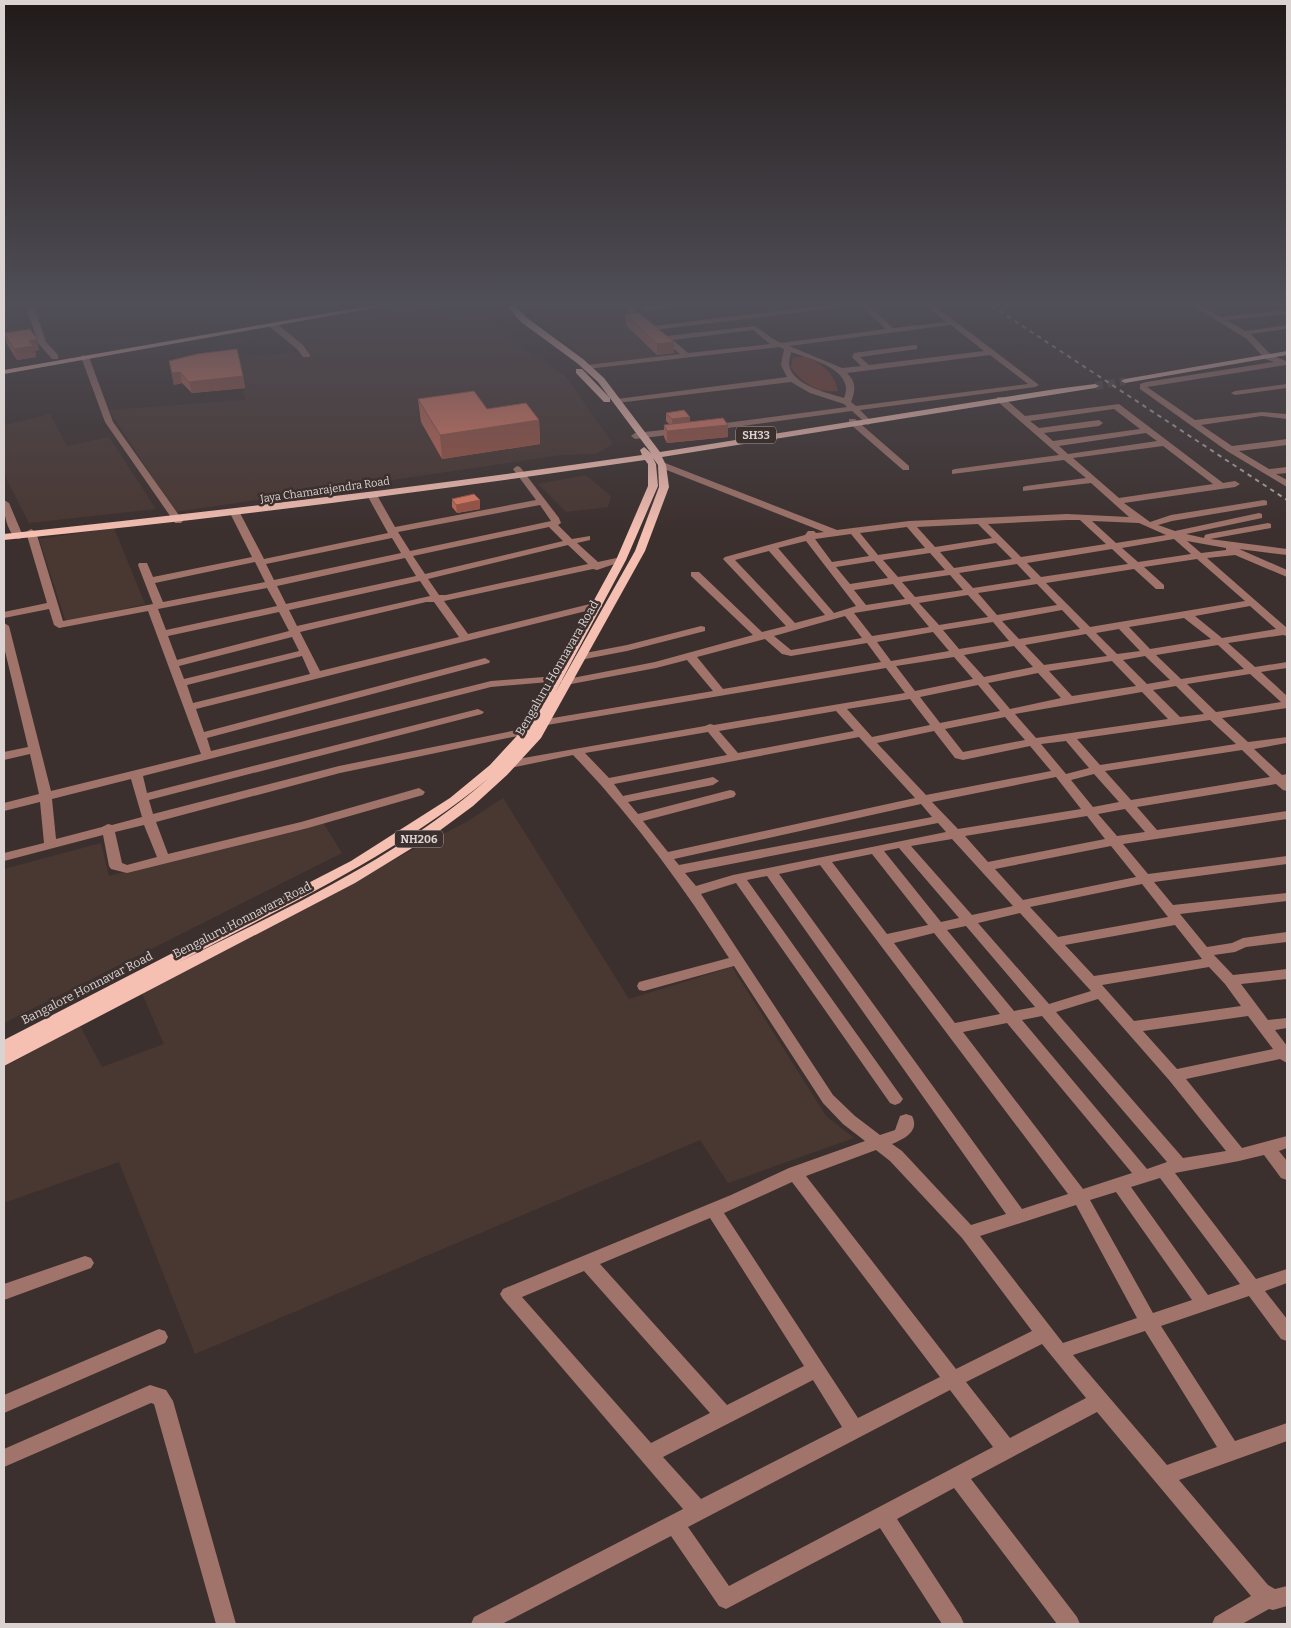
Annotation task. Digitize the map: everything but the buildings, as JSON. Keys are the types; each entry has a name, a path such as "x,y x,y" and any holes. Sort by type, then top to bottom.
{"main road":[{"path":"591,382 639,436"},
{"path":"601,382 617,400 653,456"},
{"name":"SH33","path":"653,456 1000,399 1095,386"},
{"name":"Jaya Chamarajendra Road","path":"176,518 653,456"},
{"name":"NH206","path":"561,681 596,618 598,605 621,560 654,486 653,456"},
{"name":"Bengaluru Honnavara Road","path":"4,1060 85,1011 369,869 424,836 466,806 512,764 535,738 536,727 561,681 580,657 596,618 640,551 664,487 653,456"},
{"name":"Jaya Chamarajendra Road","path":"4,536 235,513 372,495 519,472"},
{"name":"Bangalore Honnavar Road","path":"4,1047 85,1011 356,864 454,801 494,768 536,727"}],"street":[{"path":"94,382 109,422 176,518"},
{"path":"617,400 767,382"},
{"path":"797,382 813,391 847,402 868,422"},
{"path":"847,402 851,392 848,382"},
{"path":"701,428 1035,385 1031,382"},
{"path":"1159,382 1143,386 1230,448 1287,484"},
{"path":"1235,393 1287,386"},
{"path":"1000,399 1117,501 1145,522 1174,535 1287,552"},
{"path":"1023,419 1116,406 1221,486"},
{"path":"1194,423 1262,414 1287,416"},
{"path":"855,423 906,468"},
{"path":"1038,432 1098,423"},
{"path":"639,436 691,429"},
{"path":"1052,444 1148,430"},
{"path":"954,472 1165,442"},
{"path":"1230,448 1287,442"},
{"path":"653,456 835,533"},
{"path":"1266,472 1287,470"},
{"path":"31,533 59,626 552,525 556,520 519,472"},
{"path":"1026,489 1094,480"},
{"path":"1117,501 1235,484"},
{"path":"372,495 392,533 424,577 435,598 465,638"},
{"path":"150,582 541,502"},
{"path":"793,628 728,559 808,537 909,524 1067,517 1090,521 1122,518 1145,522 1264,502"},
{"path":"4,503 18,535"},
{"path":"235,513 317,676"},
{"path":"847,588 1174,535 1259,516"},
{"path":"1074,528 1090,521"},
{"path":"1090,521 1160,587"},
{"path":"980,522 1177,721"},
{"path":"909,524 1069,700"},
{"path":"552,525 597,566"},
{"path":"808,537 816,526"},
{"path":"1198,539 1268,526"},
{"path":"853,531 1033,742 1209,957 1230,980 1250,1010 1286,1054 1174,1076"},
{"path":"1174,535 1286,632"},
{"path":"808,537 863,608"},
{"path":"162,634 424,577 588,538"},
{"path":"829,565 998,540"},
{"path":"1214,542 1287,574"},
{"path":"772,548 832,616"},
{"path":"4,807 491,684 561,681 656,666 863,608 1137,565 1236,552"},
{"path":"174,664 294,632 435,598 621,560"},
{"path":"143,565 150,582 162,634 207,755"},
{"path":"695,574 764,636 786,652 791,653 1064,608"},
{"path":"4,857 50,843 339,770 536,727 888,664 1252,603"},
{"path":"4,615 53,605"},
{"path":"190,708 598,605"},
{"path":"848,612 959,755 963,756 1033,742 1070,738 1287,704"},
{"path":"1186,614 1222,643 1287,704"},
{"path":"1121,624 1148,653 1244,746 1285,781"},
{"path":"4,626 46,796 50,843"},
{"path":"580,657 627,648 701,629"},
{"path":"494,768 576,750 710,727 839,708 1042,669 1286,632"},
{"path":"181,684 306,652"},
{"path":"690,656 722,693"},
{"path":"200,736 485,661"},
{"path":"606,782 735,757 1009,714 1069,700 1142,687 1287,665"},
{"path":"839,708 1101,993 1174,1076 1239,1155"},
{"path":"142,798 478,712"},
{"path":"710,727 735,757"},
{"path":"1070,738 1154,835"},
{"path":"666,857 922,800 1097,769 1287,740"},
{"path":"4,756 34,749"},
{"path":"576,750 606,782 693,892 828,1099 849,1120 896,1156 968,1233 1099,1401 1163,1476 1278,1597 1222,1624"},
{"path":"136,773 148,818 164,860"},
{"path":"620,800 713,781"},
{"path":"693,892 770,871 954,834 1285,781"},
{"path":"108,828 116,866 127,869 304,825 419,792"},
{"path":"635,819 730,794"},
{"path":"986,867 1114,841 1287,815"},
{"path":"676,870 940,819"},
{"path":"902,844 1046,1010 1171,1167 1252,1287 1287,1333"},
{"path":"875,849 1010,1016 1144,1176"},
{"path":"823,860 1080,1197 1149,1322 1231,1452"},
{"path":"884,940 1145,878 1287,860"},
{"path":"770,871 1018,1217"},
{"path":"739,878 895,1098"},
{"path":"1055,942 1175,915 1287,897"},
{"path":"1091,982 1209,957 1243,942 1287,937"},
{"path":"644,986 738,960"},
{"path":"1230,980 1287,974"},
{"path":"952,1029 1046,1010 1101,993"},
{"path":"1131,1027 1250,1010"},
{"path":"1263,1026 1287,1023"},
{"path":"699,1512 510,1294 795,1173 901,1134 905,1128 906,1120"},
{"path":"968,1233 1171,1167 1239,1155 1287,1142"},
{"path":"1266,1147 1287,1173"},
{"path":"795,1173 1006,1449"},
{"path":"1119,1184 1204,1303"},
{"path":"713,1209 855,1430"},
{"path":"587,1262 723,1414"},
{"path":"4,1292 85,1263"},
{"path":"1059,1352 1287,1276"},
{"path":"482,1624 952,1379 1046,1333"},
{"path":"4,1404 159,1337"},
{"path":"649,1454 723,1414 816,1369"},
{"path":"4,1458 150,1394 159,1396 164,1401 226,1624"},
{"path":"675,1525 726,1599 884,1517 1006,1449 1099,1401"},
{"path":"1163,1476 1287,1432"},
{"path":"957,1476 1070,1624"},
{"path":"884,1517 954,1624"}],"shaded area":[{"path":"240,382 569,382 613,444 596,454 562,455 175,512 109,410 246,400"},
{"path":"805,382 835,382 838,391 824,391"},
{"path":"50,414 67,446 109,437 156,509 29,523 4,474 4,425"},
{"path":"586,475 611,496 608,507 566,512 538,484"},
{"path":"114,528 145,604 66,622 39,539"},
{"path":"503,798 629,999 732,967 826,1116 854,1138 728,1183 700,1140 195,1354 119,1162 4,1203 4,1067 80,1026 102,1067 164,1044 141,991 468,821"},
{"path":"322,821 342,853 4,1023 4,869 101,843 109,876"}],"tunnel":[{"path":"1095,386 1119,382"}],"railway":[{"path":"1108,382 1287,500"}]}
